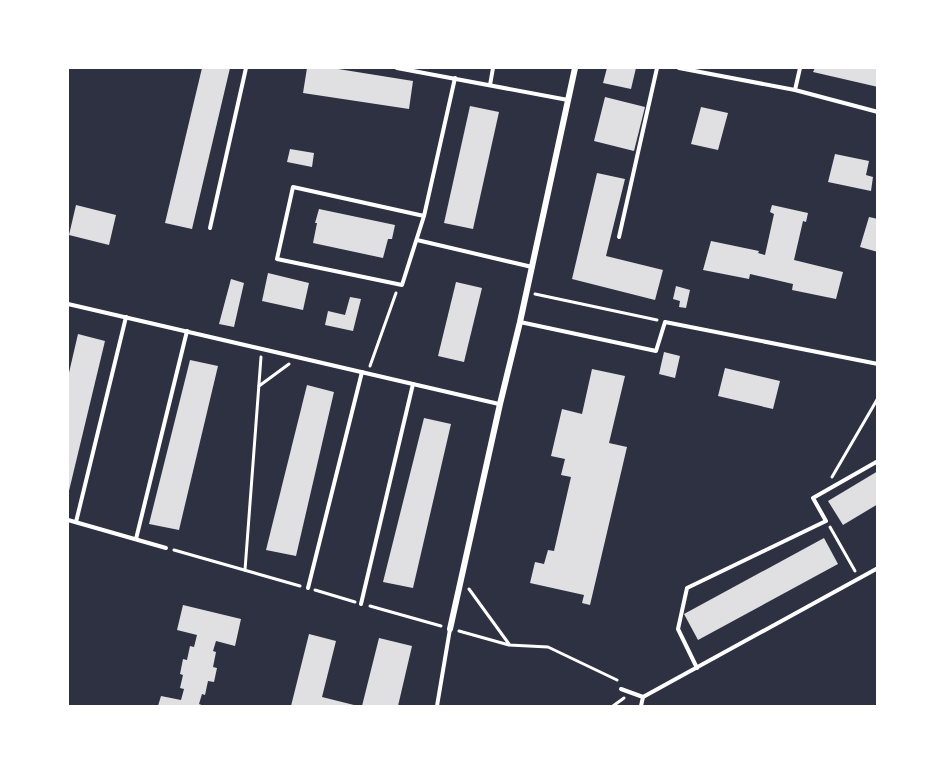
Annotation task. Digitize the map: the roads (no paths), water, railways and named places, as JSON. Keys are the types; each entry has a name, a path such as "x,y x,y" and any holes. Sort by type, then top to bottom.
{"street":[{"path":"450,629 575,68"}],"lane":[{"path":"210,228 246,68"},
{"path":"397,68 568,100"},
{"path":"490,85 493,68"},
{"path":"619,237 657,68"},
{"path":"679,68 795,90 878,112"},
{"path":"795,90 800,68"},
{"path":"424,216 293,187 277,259 402,285 424,216 455,78"},
{"path":"417,240 532,267"},
{"path":"68,304 500,404"},
{"path":"76,522 126,317"},
{"path":"520,322 656,351 665,322 878,364"},
{"path":"136,539 187,331"},
{"path":"308,588 365,373"},
{"path":"361,603 413,384"},
{"path":"696,668 678,629 687,588 826,521 813,498 878,461"},
{"path":"68,520 166,548"},
{"path":"641,706 643,698 878,568"},
{"path":"437,706 450,629"},
{"path":"621,689 643,698"}]}
